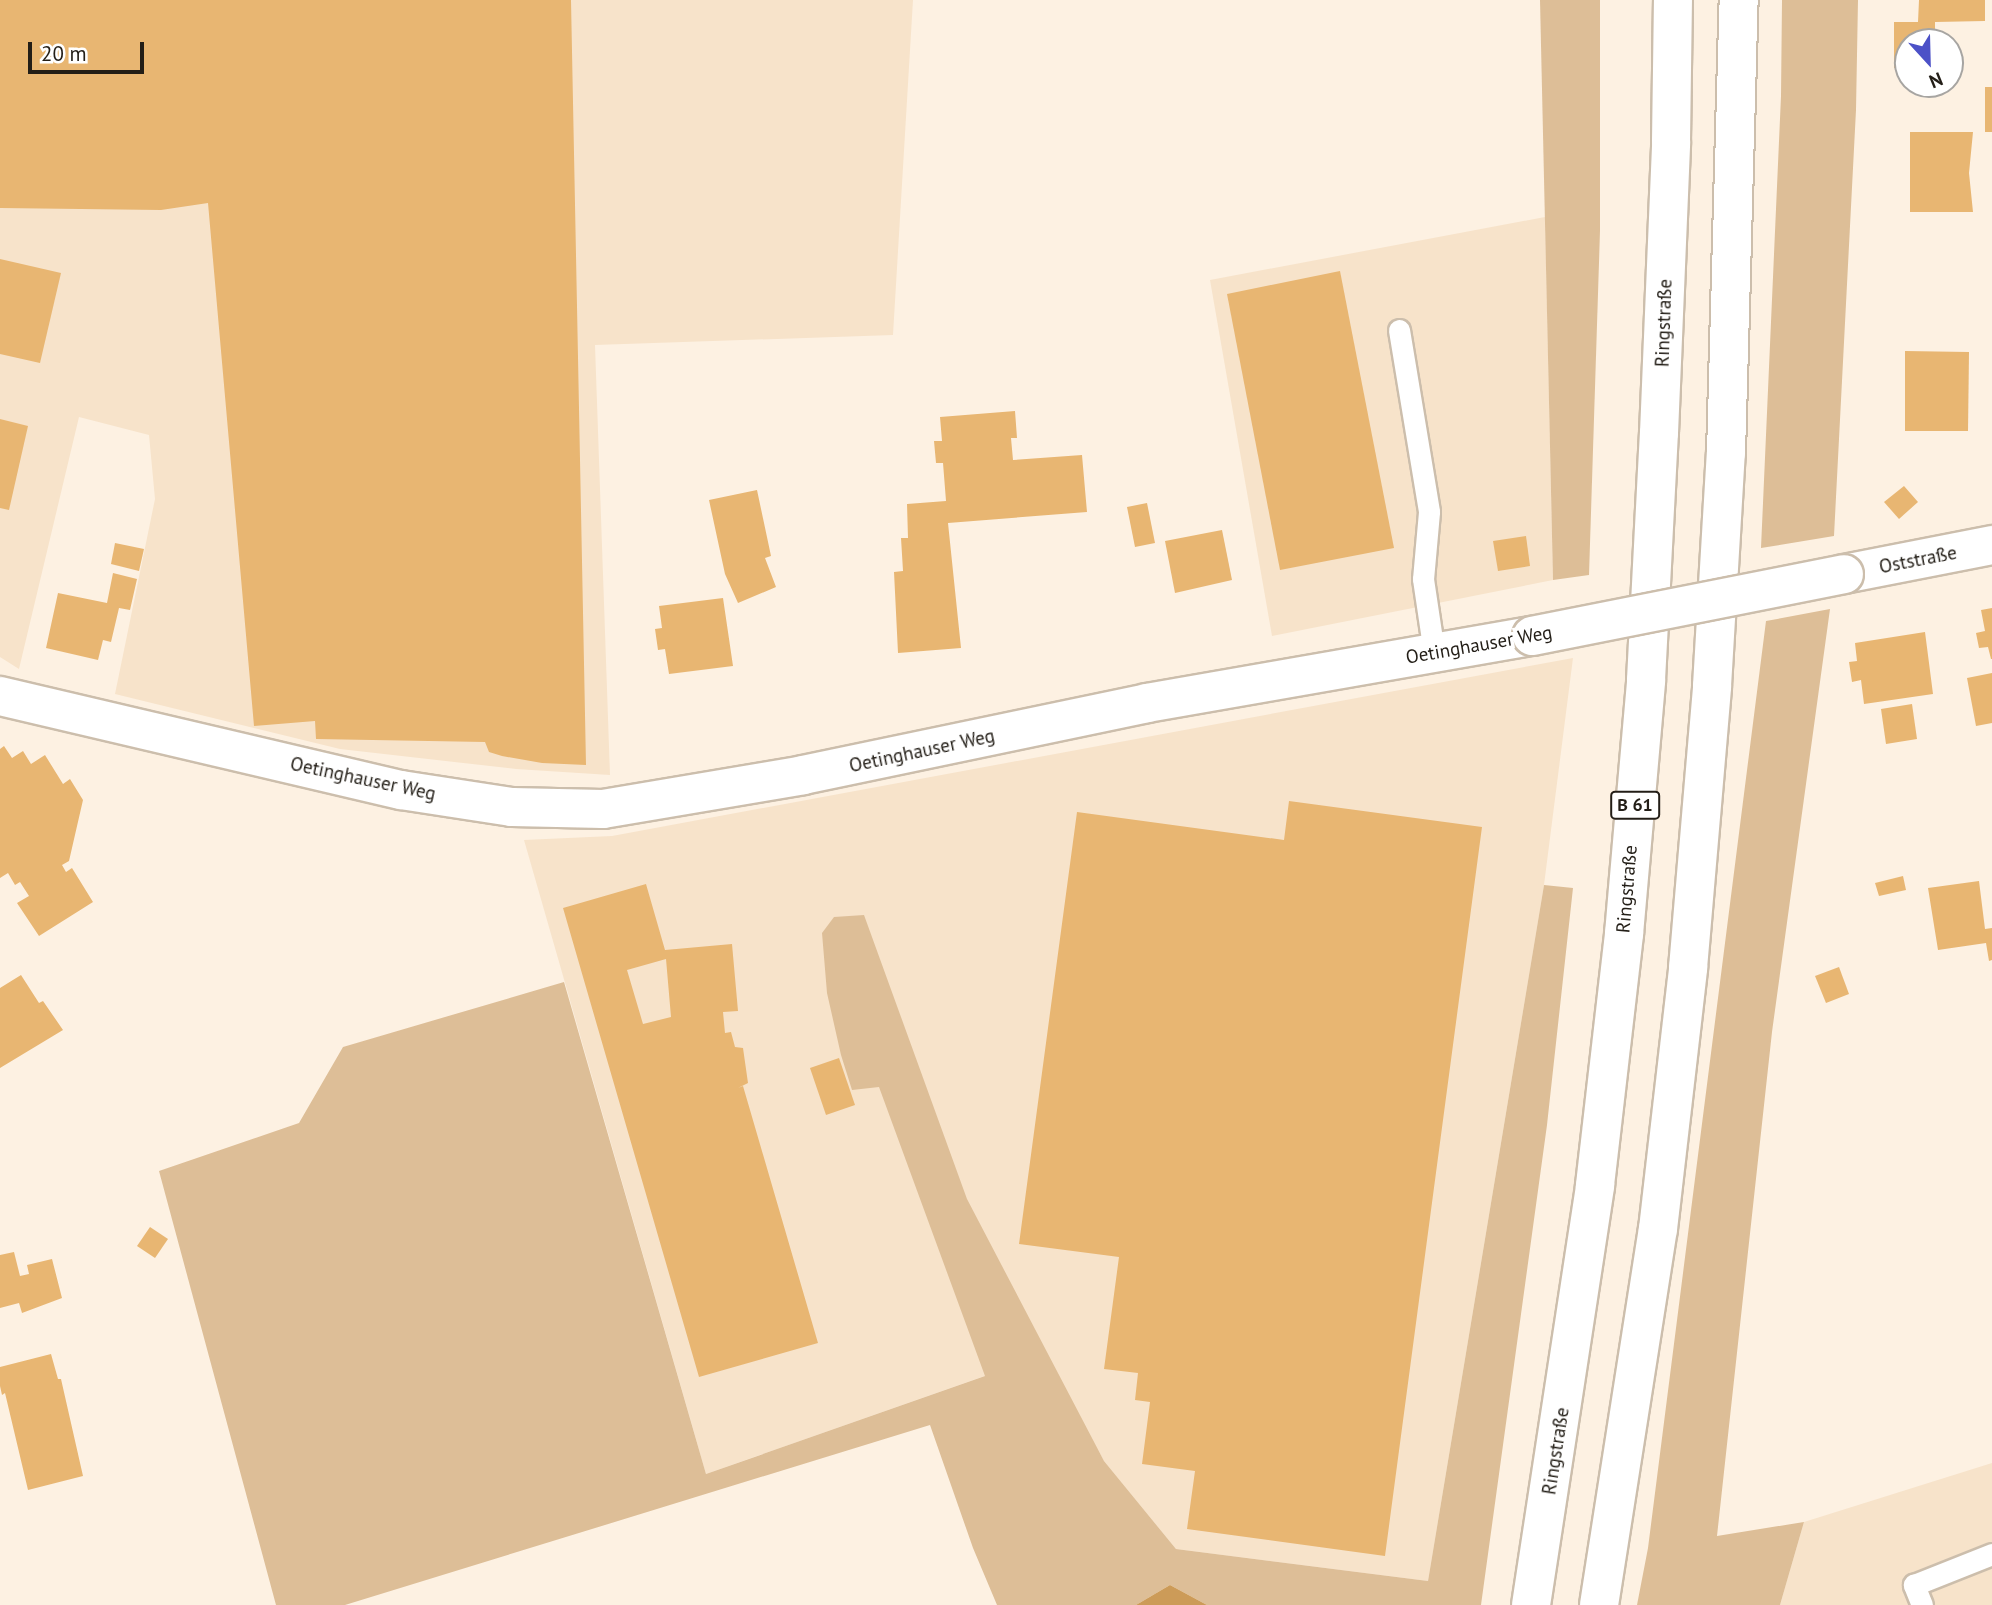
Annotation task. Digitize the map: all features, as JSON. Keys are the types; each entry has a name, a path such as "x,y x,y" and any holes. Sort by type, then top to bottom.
{"main road":[{"name":"Ringstraße","path":"1531,1605 1595,1185 1624,934 1646,680 1659,433 1671,141 1673,0"},
{"path":"1599,1605 1658,1229 1689,954 1712,686 1727,453 1739,0"},
{"name":"Oststraße","path":"1844,574 1992,545"},
{"name":"Oetinghauser Weg","path":"0,696 401,790 512,807 603,809 803,775 1147,704 1532,636 1844,574"}],"lane":[{"path":"1399,330 1429,512 1423,579 1434,653"},
{"path":"1922,1605 1914,1585 1992,1553"}],"shaded area":[{"path":"0,0 913,0 893,335 595,345 610,775 516,769 340,749 115,694 155,499 149,435 79,417 19,669 0,657"},
{"path":"1540,0 1600,0 1600,231 1589,575 1553,580"},
{"path":"1782,0 1858,0 1856,110 1834,536 1761,548 1781,96"},
{"path":"1545,217 1553,580 1272,636 1210,280"},
{"path":"1830,609 1772,1032 1717,1536 1804,1522 1780,1605 1637,1605 1648,1548 1766,621"},
{"path":"1573,658 1544,885 1428,1581 1176,1549 1104,1461 1044,1355 706,1474 524,840 612,836"},
{"path":"1544,885 1573,888 1547,1125 1481,1605 1207,1605 1170,1585 1136,1605 997,1605 973,1548 930,1425 345,1605 276,1605 159,1171 299,1123 343,1047 564,982 706,1474 985,1376 879,1087 852,1090 841,1055 827,993 822,933 834,917 864,915 967,1199 1104,1461 1176,1549 1428,1581"},
{"path":"1992,1463 1992,1605 1780,1605 1804,1522"},
{"path":"1170,1585 1207,1605 1136,1605"}],"building":[{"path":"0,0 571,0 586,765 542,763 502,756 489,752 485,742 316,739 315,721 254,726 208,203 161,210 0,208"},
{"path":"1919,0 1985,0 1985,21 1935,22 1935,28 1894,28 1894,22 1918,22"},
{"path":"1985,87 1992,87 1992,132 1985,132"},
{"path":"1910,132 1973,132 1969,173 1973,212 1910,212"},
{"path":"0,259 61,273 40,363 0,354"},
{"path":"1340,271 1394,548 1280,570 1227,294"},
{"path":"1905,351 1969,352 1968,431 1905,431"},
{"path":"1015,411 1017,438 1011,438 1013,460 1082,455 1087,512 948,523 961,648 898,653 894,572 903,571 901,538 908,538 907,504 946,501 943,463 936,463 934,441 942,441 940,417"},
{"path":"0,419 28,426 9,510 0,508"},
{"path":"1904,486 1918,502 1899,519 1884,502"},
{"path":"757,490 771,556 765,558 776,587 738,603 725,574 709,500"},
{"path":"1147,503 1155,543 1135,547 1127,507"},
{"path":"1222,530 1232,580 1175,593 1165,541"},
{"path":"1526,536 1530,566 1498,571 1493,541"},
{"path":"115,543 144,549 139,571 111,564"},
{"path":"113,573 137,579 130,610 119,608 111,642 103,640 98,660 46,648 58,593 107,603"},
{"path":"723,598 733,666 669,674 665,649 658,650 655,629 662,628 659,606"},
{"path":"1992,608 1991,659 1988,647 1979,648 1976,633 1985,631 1981,610"},
{"path":"1925,632 1933,694 1864,704 1861,680 1852,682 1849,662 1857,661 1855,643"},
{"path":"1992,673 1992,723 1976,726 1967,678"},
{"path":"1912,704 1917,739 1886,744 1881,709"},
{"path":"4,746 12,758 23,751 31,764 45,755 63,784 70,779 83,800 69,861 62,865 66,872 72,868 93,902 39,936 17,903 29,896 20,882 15,885 8,873 0,878 0,749"},
{"path":"1289,801 1482,827 1385,1556 1187,1529 1195,1471 1142,1464 1150,1402 1135,1400 1138,1373 1104,1369 1119,1257 1019,1244 1077,812 1284,840"},
{"path":"1903,876 1906,890 1879,896 1875,883"},
{"path":"1979,881 1985,929 1992,928 1992,960 1989,961 1986,943 1938,950 1928,888"},
{"path":"646,884 665,950 732,944 738,1011 723,1012 725,1033 731,1032 735,1047 743,1048 748,1083 738,1088 743,1086 818,1343 699,1377 563,908","holes":["666,959 671,1017 643,1024 627,970"]},
{"path":"1839,967 1849,994 1826,1003 1815,976"},
{"path":"21,975 39,1003 43,1001 63,1030 0,1068 0,988"},
{"path":"839,1058 855,1105 826,1115 810,1068"},
{"path":"150,1227 168,1239 155,1258 137,1246"},
{"path":"14,1252 20,1276 29,1274 27,1265 52,1259 62,1298 22,1313 19,1303 0,1308 0,1255"},
{"path":"51,1354 58,1379 61,1379 83,1476 28,1490 5,1393 2,1395 0,1367"}]}
